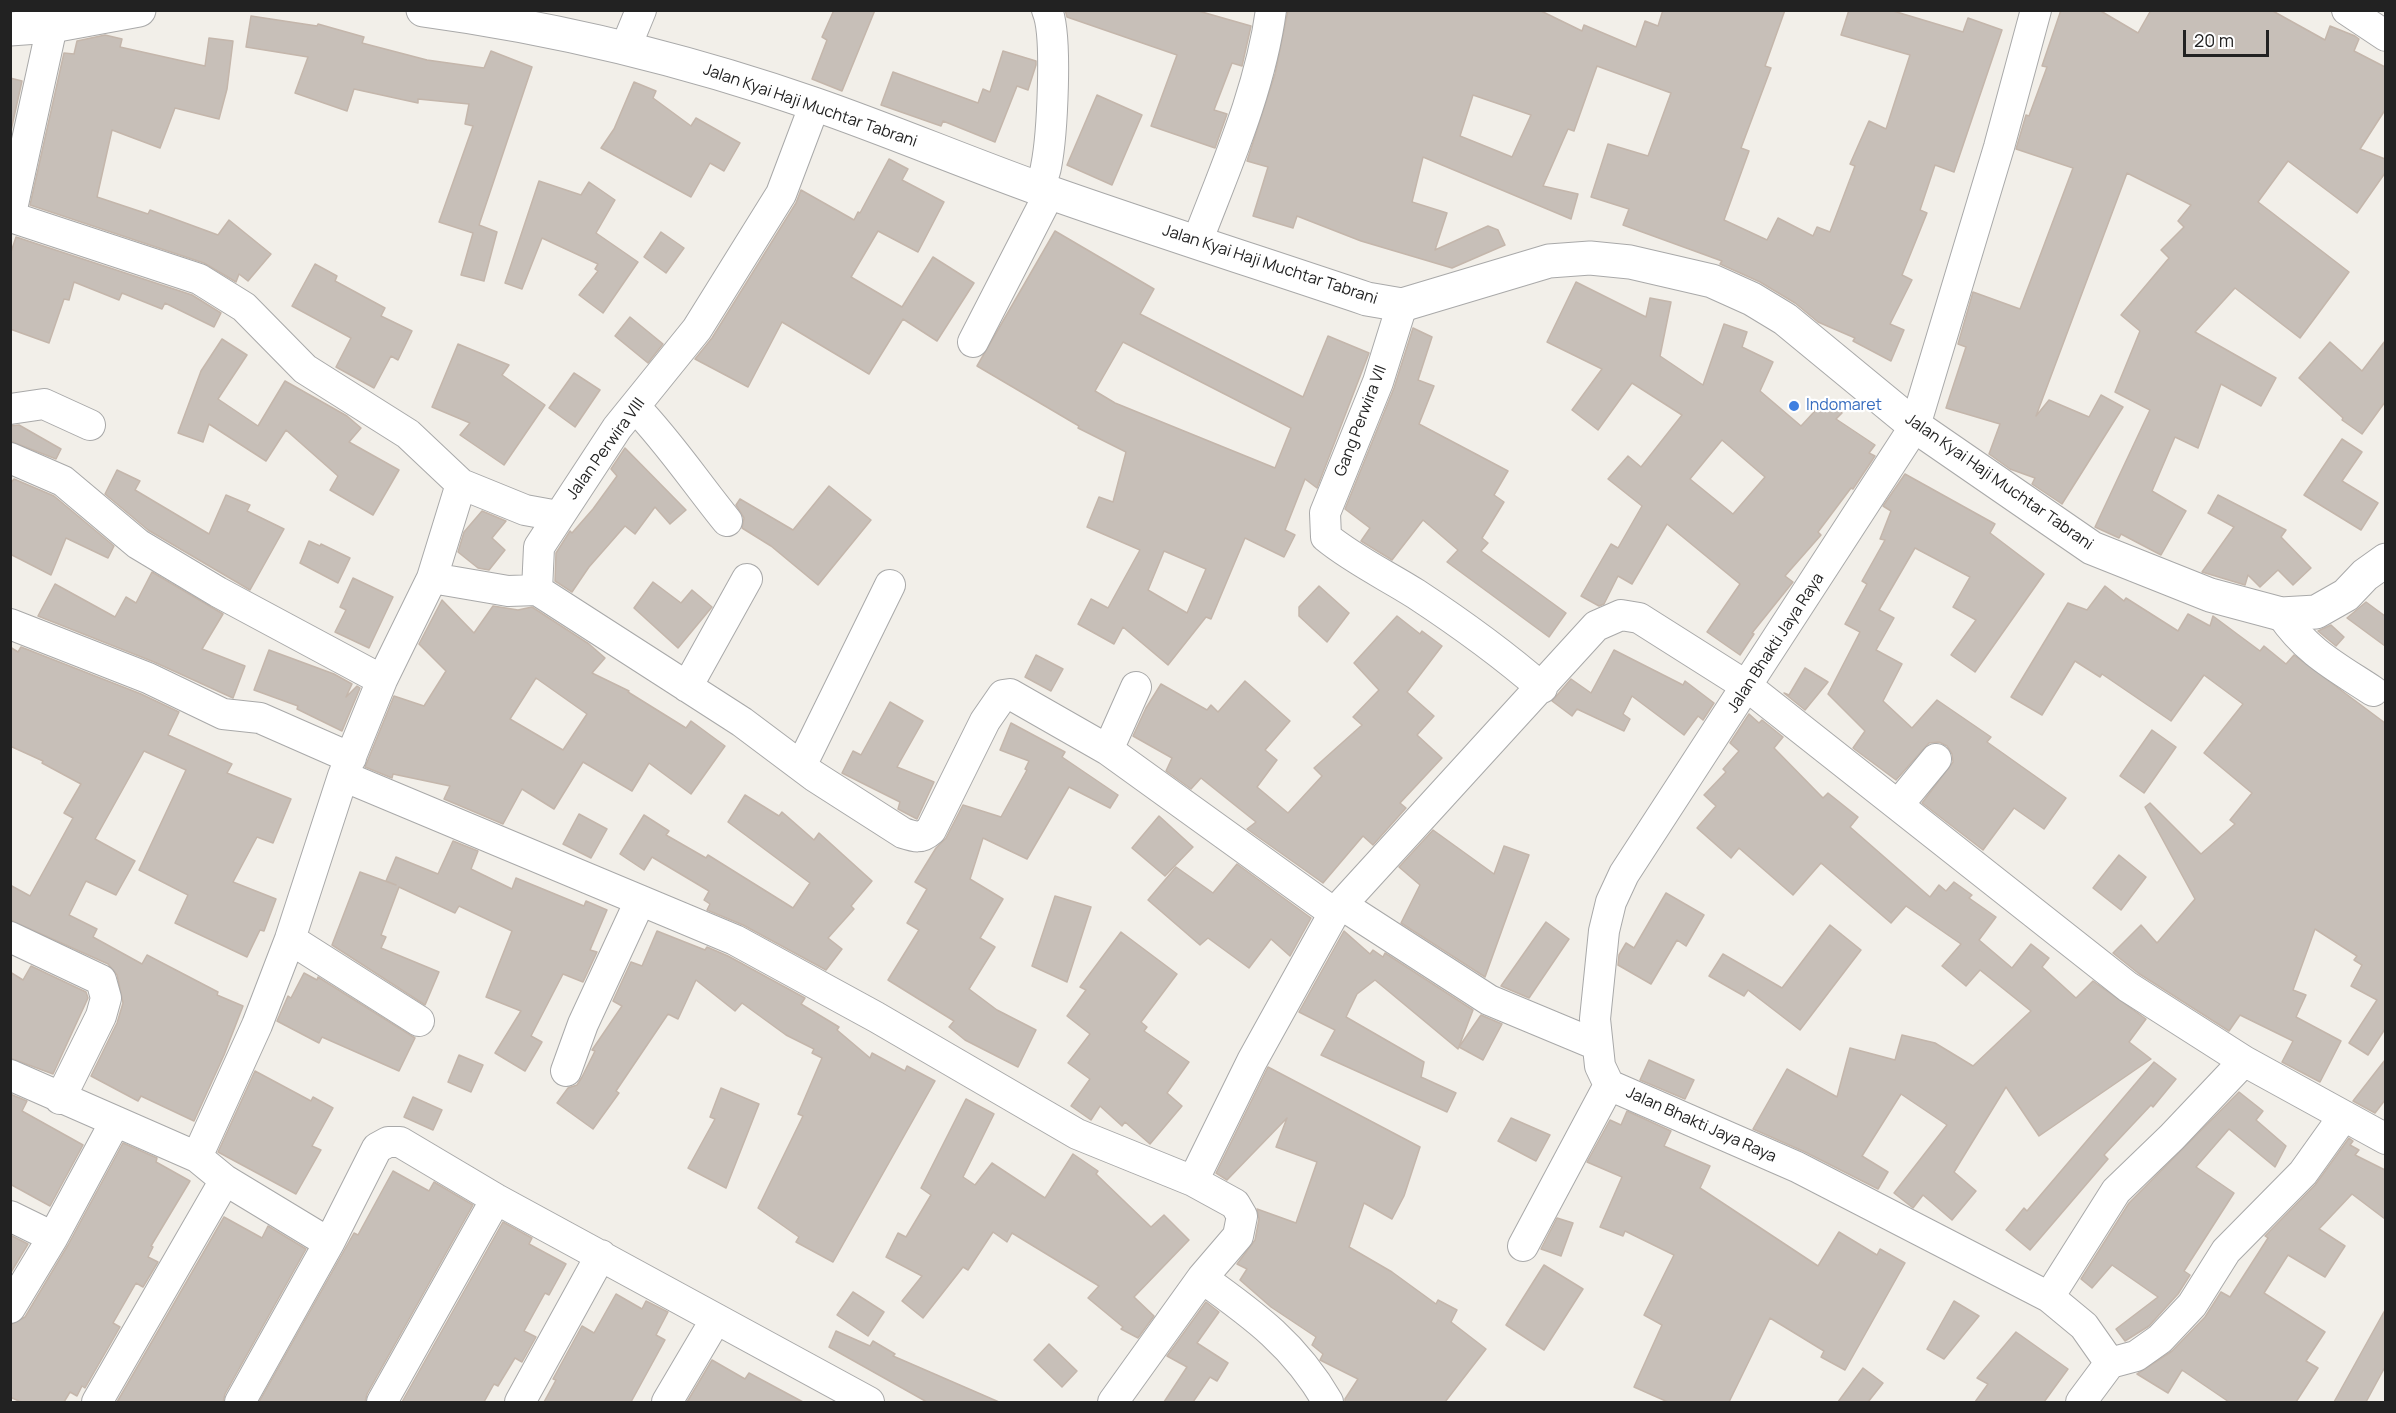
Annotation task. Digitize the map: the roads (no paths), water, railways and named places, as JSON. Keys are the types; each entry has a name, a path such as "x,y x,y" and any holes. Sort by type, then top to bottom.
{"street":[{"path":"10,29 52,27 138,10"},
{"name":"Jalan Kyai Haji Muchtar Tabrani","path":"423,10 489,19 625,49 720,74 815,104 1044,190 1367,299 1402,305 1549,261 1590,258 1630,262 1712,281 1752,299 1785,319 1915,426 2092,548 2210,595 2281,614 2316,612 2346,595 2365,575 2385,561"},
{"path":"625,49 641,10"},
{"path":"973,342 1044,190 1053,64 1051,19 1047,10"},
{"path":"1197,242 1254,90 1266,50 1271,10"},
{"name":"Jalan Bhakti Jaya Raya","path":"2036,10 1999,147 1915,426 1748,687 1624,874 1611,902 1604,930 1597,997 1597,1045 1600,1066 1609,1085 1797,1167 2049,1297 2084,1326 2110,1363"},
{"path":"2347,10 2385,36"},
{"path":"52,27 11,209 199,279 244,307 305,369 408,434 461,484 525,510 558,516"},
{"name":"Jalan Perwira VIII","path":"537,590 539,547 558,516 635,407 697,329 781,194 815,104"},
{"name":"Gang Perwira VII","path":"1402,305 1378,382 1326,513 1326,537 1341,550 1416,594 1462,626 1513,663 1542,688"},
{"path":"10,409 44,404 90,425"},
{"path":"635,407 670,445 691,477 728,521"},
{"path":"10,458 63,481 138,544 218,592 382,680"},
{"path":"197,1157 257,1025 290,939 347,767 382,680 432,578 461,484"},
{"path":"432,578 508,591 537,590 742,722 801,766 903,833 915,837 924,836 931,830 985,721 1003,695 1021,698 1108,750 1338,909 1489,1000 1597,1045"},
{"path":"687,687 747,579"},
{"path":"801,766 890,585"},
{"path":"2281,614 2297,637 2309,648 2373,691"},
{"path":"1193,1181 1252,1061 1338,909 1542,688 1596,626 1621,615 1639,618 1748,687 2128,987 2244,1061 2385,1139"},
{"path":"10,624 148,678 223,714 260,718 347,767 640,900 735,940 876,1017 1077,1134 1193,1181 1234,1204 1242,1216 1238,1236 1202,1278 1113,1402"},
{"path":"1108,750 1136,687"},
{"path":"1898,805 1936,759"},
{"path":"566,1071 584,1024 640,900"},
{"path":"10,937 101,980 106,998 101,1016 60,1099"},
{"path":"290,939 419,1021"},
{"path":"2049,1297 2116,1191 2172,1137 2244,1061"},
{"path":"10,1075 60,1099 197,1157 225,1180 329,1243"},
{"path":"1523,1246 1609,1085"},
{"path":"2081,1402 2110,1363 2136,1356 2160,1339 2192,1305 2226,1251 2303,1173 2343,1117"},
{"path":"10,1308 53,1237 115,1122"},
{"path":"240,1402 329,1243 377,1148 388,1143 400,1142 496,1199 716,1319 820,1391 869,1402"},
{"path":"97,1402 225,1180"},
{"path":"382,1402 496,1199"},
{"path":"10,1216 53,1237"},
{"path":"520,1402 601,1255"},
{"path":"1202,1278 1263,1321 1302,1362 1328,1402"},
{"path":"668,1402 716,1319"}],"place":[{"name":"Indomaret","path":"1794,406"}]}
